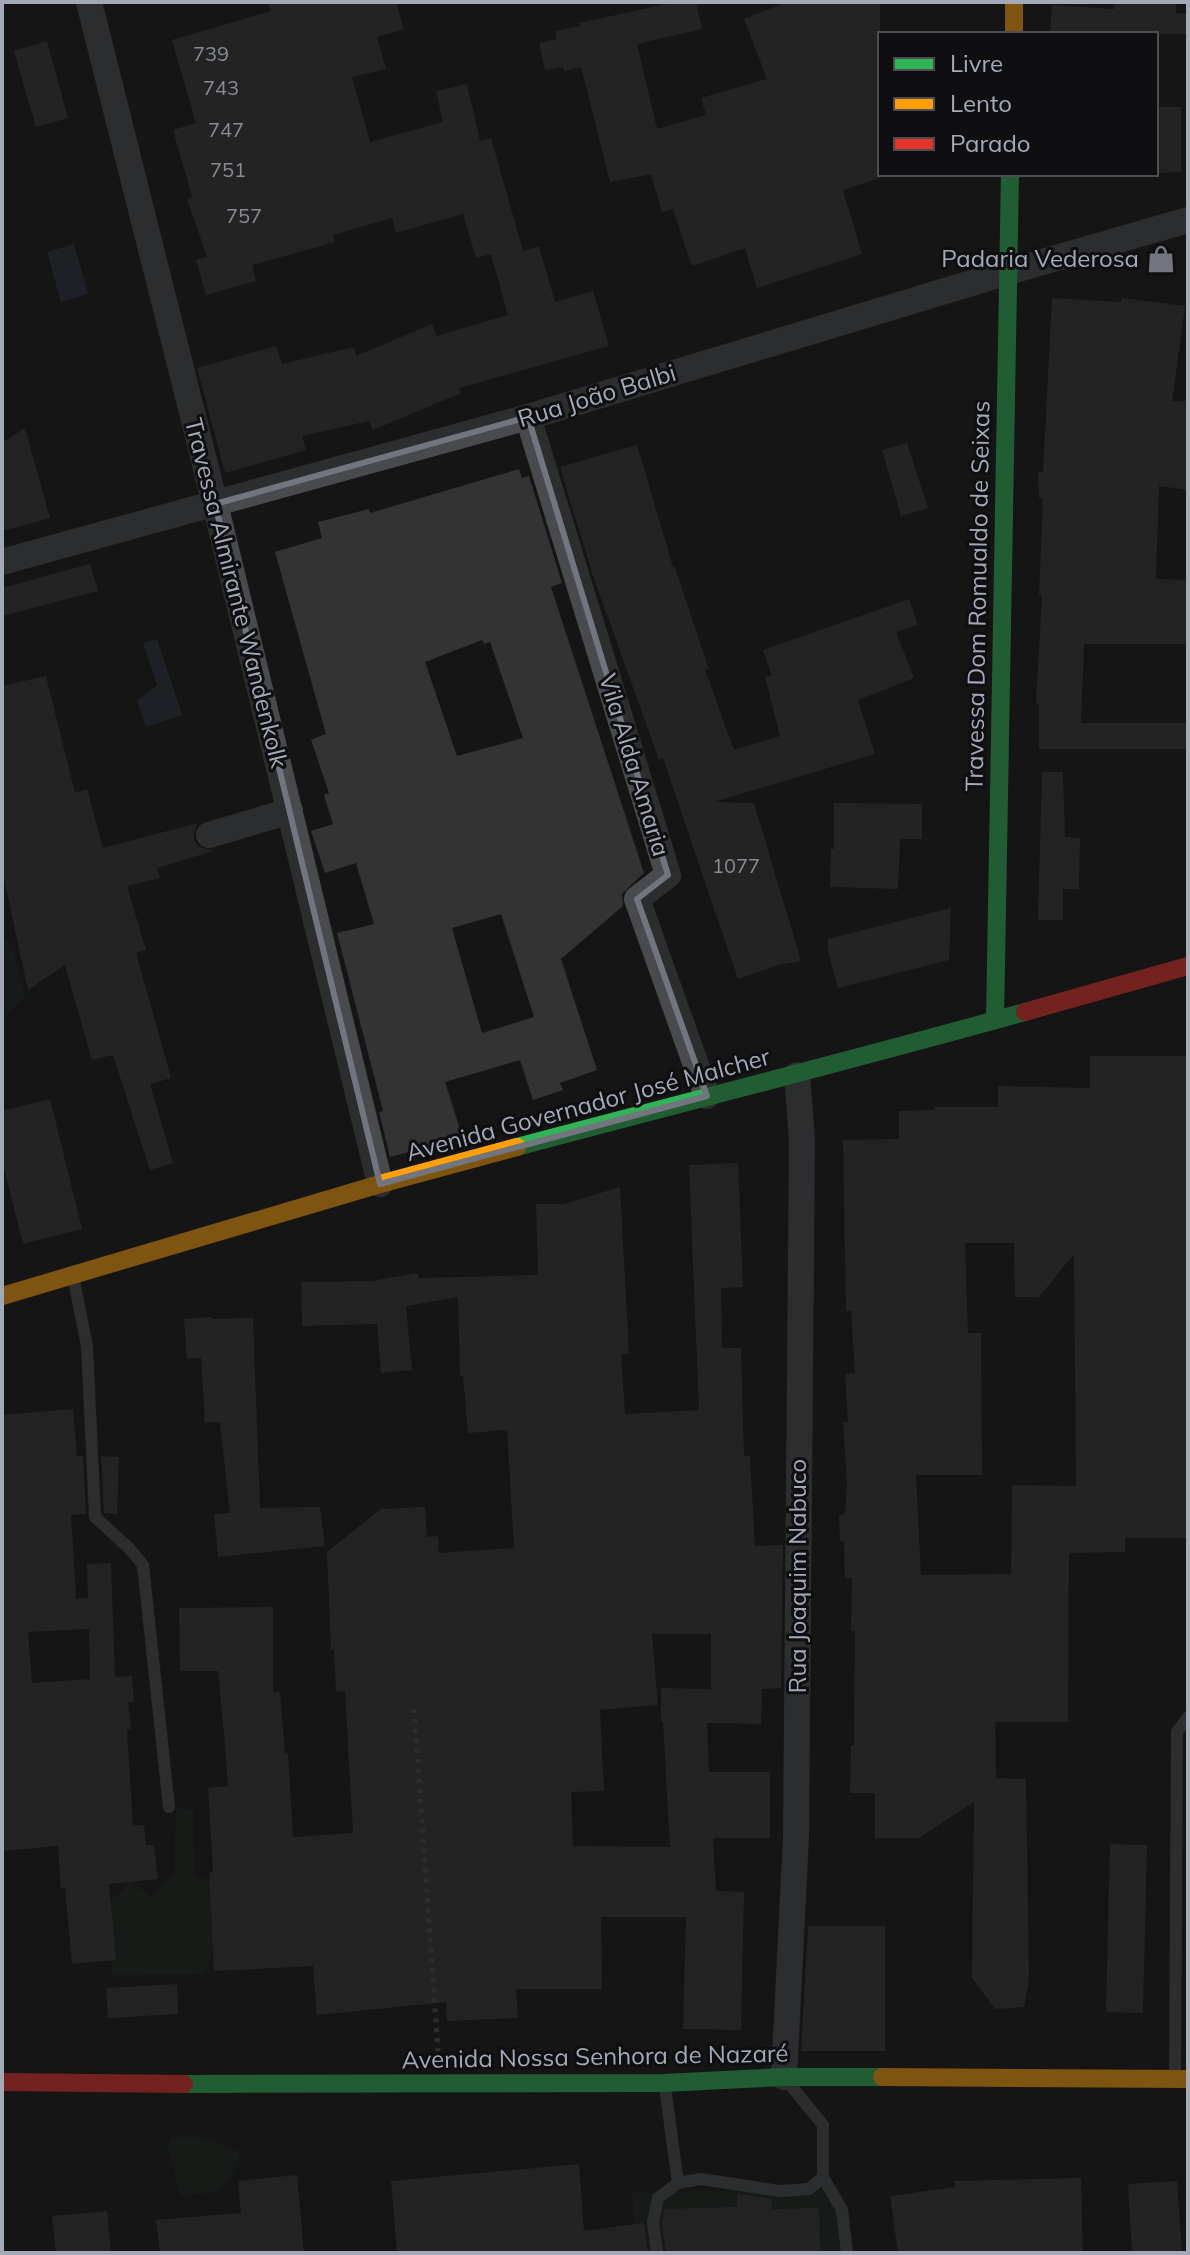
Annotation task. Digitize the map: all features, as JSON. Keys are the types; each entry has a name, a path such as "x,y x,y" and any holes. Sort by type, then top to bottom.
{"main road":[{"path":"1014,2 1014,32"},
{"name":"Travessa Dom Romualdo de Seixas","path":"995,1019 1010,176"},
{"name":"Avenida Governador José Malcher","path":"2,1296 380,1184 707,1096 797,1075 1188,966"},
{"name":"Avenida Nossa Senhora de Nazaré","path":"2,2082 441,2084 664,2083 784,2077 1182,2079"}],"street":[{"name":"Travessa Almirante Wandenkolk","path":"89,2 380,1184"},
{"name":"Rua João Balbi","path":"2,562 528,417 1188,220"},
{"name":"Vila Alda Amaria","path":"528,417 668,875 637,899 707,1096"},
{"path":"209,835 290,811"},
{"name":"Rua Joaquim Nabuco","path":"784,2077 796,1822 802,1155 797,1075"}],"lane":[{"path":"73,1276 87,1346 95,1517 143,1565 169,1807"},
{"path":"1182,2079 1177,1732 1188,1717"},
{"path":"784,2077 823,2125 823,2177 842,2210 847,2253"},
{"path":"664,2083 678,2183"},
{"path":"657,2253 653,2222 658,2198 678,2183 701,2179 780,2191 809,2189 823,2177"}],"path":[{"path":"414,1709 441,2084"}],"highlighted area":[{"path":"528,417 668,875 637,899 707,1096 380,1184 215,504"}],"shaded area":[{"path":"74,244 88,294 61,302 47,252"},
{"path":"157,639 182,715 146,727 137,701 157,685 143,643"},
{"path":"2,934 12,946 25,997 2,1018"},
{"path":"176,1808 194,1810 195,1877 209,1880 213,1950 204,1974 112,1975 111,1901 131,1882 151,1897 174,1873"},
{"path":"170,2137 200,2137 240,2151 232,2175 220,2191 180,2196 168,2146"},
{"path":"838,2186 844,2253 638,2253 632,2193"}],"building":[{"path":"268,2 396,2 404,29 377,37 386,69 352,77 370,142 443,122 436,91 467,84 480,141 491,138 523,251 539,246 555,302 593,291 609,346 459,388 461,393 373,430 369,421 302,436 306,450 225,473 197,368 276,346 282,364 354,347 356,356 432,324 437,336 508,315 491,254 476,258 463,214 396,233 392,218 333,235 335,242 252,265 256,281 206,295 196,260 207,257 187,199 192,197 173,130 196,123 172,40 271,11"},
{"path":"676,2 696,2 702,29 637,44 657,129 706,115 701,98 767,79 744,19 787,2 880,2 880,178 843,190 862,254 757,288 745,248 692,266 673,209 662,212 651,174 610,182 581,67 564,71 563,67 545,70 539,43 557,39 555,31 580,26 579,23"},
{"path":"1114,2 1176,2 1176,13 1187,14 1186,34 1050,32 1052,5 1114,9"},
{"path":"47,41 68,118 36,127 14,51"},
{"path":"1158,107 1181,107 1181,172 1158,173"},
{"path":"1052,298 1121,302 1121,298 1185,306 1172,402 1188,400 1188,490 1159,486 1156,579 1188,580 1188,644 1084,644 1081,723 1188,723 1188,749 1039,749 1039,704 1036,704 1043,498 1039,498 1038,472 1043,472"},
{"path":"25,428 50,518 2,531 2,443"},
{"path":"907,443 928,508 901,516 882,450"},
{"path":"637,445 673,567 709,669 705,670 734,750 780,736 765,677 772,676 763,650 909,599 918,625 896,632 914,678 858,700 875,754 714,802 754,803 801,961 778,965 738,979 663,758 659,760 592,573 560,467"},
{"path":"519,469 522,478 529,476 562,583 551,587 644,873 622,894 623,906 561,959 597,1070 560,1083 563,1090 533,1100 520,1060 445,1082 463,1138 390,1157 379,1112 383,1111 337,933 374,924 356,863 325,873 311,831 333,824 324,795 329,793 311,740 326,734 275,552 322,538 318,522 369,509 370,513","holes":["482,640 484,644 490,642 523,738 457,756 425,662","501,914 534,1017 482,1033 452,928"]},
{"path":"90,564 98,591 2,616 2,588"},
{"path":"46,676 75,793 87,789 103,848 198,823 194,840 199,847 213,851 157,868 160,878 127,886 146,950 136,953 171,1078 150,1084 173,1163 150,1170 113,1055 92,1060 65,965 28,990 2,869 2,686"},
{"path":"1042,772 1063,772 1065,837 1080,838 1079,889 1063,889 1063,920 1038,920"},
{"path":"834,803 922,804 922,839 900,839 898,889 830,887"},
{"path":"951,908 949,960 838,988 828,939"},
{"path":"1090,1056 1188,1056 1187,1538 1125,1538 1125,1552 1069,1553 1068,1722 995,1722 996,1778 1026,1779 1029,1978 1024,2007 995,2009 972,1978 974,1802 919,1838 875,1838 875,1793 850,1793 851,1745 854,1745 855,1631 851,1631 852,1578 845,1578 844,1541 840,1541 839,1515 845,1514 847,1483 843,1422 848,1422 845,1374 855,1373 851,1311 846,1311 843,1140 899,1139 899,1111 935,1110 935,1107 998,1107 998,1086 1090,1088","holes":["965,1243 1014,1243 1015,1297 1039,1297 1074,1254 1076,1486 1012,1485 1011,1574 921,1575 916,1475 982,1475 981,1333 968,1333"]},
{"path":"50,1099 82,1229 23,1244 2,1160 2,1111"},
{"path":"738,1163 743,1287 721,1288 722,1348 741,1348 744,1456 750,1456 755,1546 783,1545 781,1688 762,1689 761,1724 707,1723 709,1772 770,1772 770,1838 713,1838 716,1891 744,1892 741,2030 683,2029 686,1917 601,1917 602,1989 516,1989 518,2018 447,2021 446,2002 317,2015 313,1966 214,1971 208,1788 228,1786 218,1671 180,1671 179,1608 273,1607 273,1692 280,1692 285,1754 288,1753 293,1837 353,1833 345,1691 336,1692 327,1552 381,1509 425,1507 427,1537 438,1536 439,1553 514,1548 507,1430 468,1433 463,1376 460,1376 458,1297 406,1306 412,1370 381,1373 377,1324 302,1326 301,1282 372,1281 418,1273 419,1278 538,1275 536,1204 564,1204 620,1187 629,1354 621,1354 625,1414 699,1410 689,1165","holes":["652,1634 711,1634 711,1689 661,1688 670,1847 573,1846 571,1792 604,1791 600,1710 658,1705"]},
{"path":"253,1318 260,1508 320,1507 325,1546 218,1557 214,1514 230,1513 220,1422 205,1423 201,1358 187,1359 184,1319"},
{"path":"73,1409 77,1456 83,1456 86,1514 71,1515 76,1599 88,1598 87,1564 111,1563 115,1677 132,1676 134,1702 128,1702 131,1729 127,1730 133,1826 144,1825 146,1845 154,1845 158,1879 109,1884 116,1960 72,1964 58,1846 2,1851 2,1415","holes":["89,1629 90,1679 32,1683 28,1632"]},
{"path":"101,1456 119,1457 117,1514 104,1513"},
{"path":"1110,1844 1147,1845 1143,2013 1106,2012"},
{"path":"808,1926 885,1926 885,2051 801,2051"},
{"path":"177,1984 178,2014 108,2018 106,1988"},
{"path":"579,2164 584,2231 644,2223 648,2253 397,2253 391,2181"},
{"path":"297,2175 304,2253 160,2253 156,2220 241,2213 238,2181"},
{"path":"1081,2178 1083,2253 898,2253 890,2196 955,2187 954,2181"},
{"path":"1177,2181 1182,2253 1132,2253 1128,2184"},
{"path":"737,2194 771,2199 772,2209 819,2208 820,2253 666,2253 662,2222 665,2209 737,2207"},
{"path":"107,2211 111,2253 56,2253 52,2216"}],"traffic: fast":[{"path":"995,1019 1010,176"},
{"path":"517,1147 1025,1012"},
{"path":"184,2084 664,2083 784,2077 882,2077"}],"traffic: slow":[{"path":"1014,2 1014,32"},
{"path":"2,1296 380,1184 517,1147"},
{"path":"882,2077 1188,2079"}],"traffic: jam":[{"path":"1025,1012 1188,966"},
{"path":"2,2082 184,2084"}],"place":[{"name":"Padaria Vederosa","path":"1161,259"}]}
